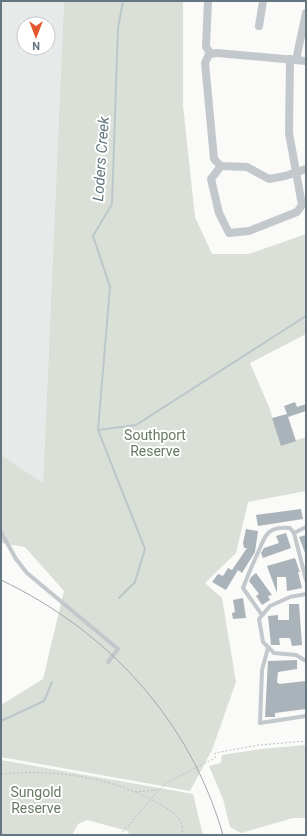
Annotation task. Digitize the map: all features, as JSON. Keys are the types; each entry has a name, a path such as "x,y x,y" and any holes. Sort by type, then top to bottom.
{"street":[{"path":"208,1 206,47 211,54"},
{"path":"259,26 264,1"},
{"path":"221,166 211,179 219,213 229,233 250,231 297,212 302,204 289,133 293,60 306,13"},
{"path":"306,61 217,53 209,54 205,63 214,159 221,166 247,167 269,179 306,169"}],"lane":[{"path":"294,533 306,527"},
{"path":"262,615 243,588 248,572 257,555 262,541 270,532 282,528 290,528 294,533 306,580"},
{"path":"1,532 16,559 27,573 80,616 118,650 108,662"},
{"path":"306,594 290,598 270,606 259,618 263,642 268,648 274,653 296,655 306,661"},
{"path":"268,648 262,670 260,723 306,716"}],"path":[{"path":"120,835 159,790 168,782 215,758 215,753 259,745 306,741"},
{"path":"1,774 39,773 114,784 152,799 172,812 181,822 183,835"},
{"path":"134,792 159,790"}],"shaded area":[{"path":"1,1 64,1 43,483 1,455"}],"green space":[{"name":"Southport Reserve","path":"64,1 183,1 183,105 195,217 212,254 249,254 306,234 306,334 250,363 269,407 281,445 306,437 306,491 248,502 236,553 205,583 222,598 236,682 212,750 190,791 1,757 1,705 43,679 64,591 25,547 1,543 1,455 43,483"},
{"path":"306,745 306,818 293,818 241,833 230,827 223,799 209,766 221,763 222,755 261,749"},
{"name":"Sungold Reserve","path":"1,760 193,794 203,835 129,835 128,831 87,820 78,824 72,835 1,835"}],"building":[{"path":"295,402 297,407 306,404 306,411 288,417 296,441 281,446 272,418 287,414 284,406"},
{"path":"301,509 303,519 258,526 256,515"},
{"path":"246,529 258,531 255,552 242,573 238,570 226,590 212,582 218,574 223,576 228,568 232,570 247,548 244,548 243,543"},
{"path":"286,533 291,548 263,558 261,553 264,548 279,543 276,536"},
{"path":"306,535 306,553 305,553 299,537"},
{"path":"295,558 300,572 298,572 302,588 287,591 286,577 277,577 277,593 267,566"},
{"path":"256,573 272,595 268,596 270,600 262,605 256,596 259,594 249,581"},
{"path":"243,598 246,618 233,619 232,613 235,612 233,600"},
{"path":"289,604 299,604 302,645 292,646 290,638 279,638 280,645 271,645 268,616 278,615 278,620 289,620"},
{"path":"297,660 297,669 278,672 277,682 279,684 306,681 306,709 275,713 275,717 265,717 268,661"}],"waterway":[{"name":"Loders Creek","path":"119,598 135,582 145,549 98,430 110,287 93,236 112,204 118,28 123,1"},
{"name":"Loders Creek","path":"98,430 136,425 306,316"},
{"name":"Loders Creek","path":"1,721 44,701 52,682"}],"tram line":[{"path":"1,580 40,601 76,625 110,653 140,684 166,717 189,754 208,793 223,835"}]}
